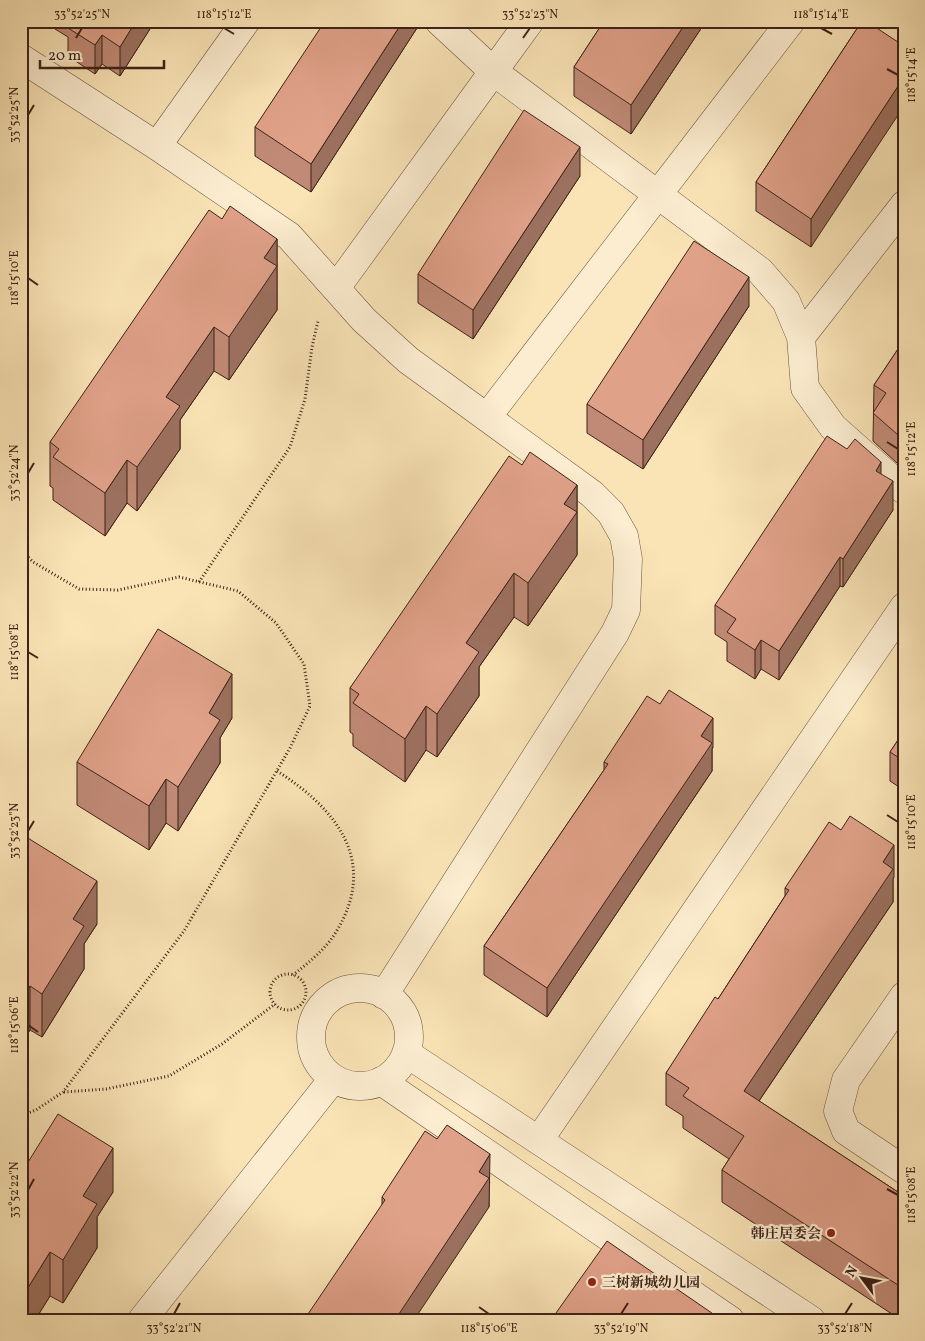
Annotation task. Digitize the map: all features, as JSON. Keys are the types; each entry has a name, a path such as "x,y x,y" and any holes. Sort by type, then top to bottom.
{"lane":[{"path":"157,146 246,21"},
{"path":"439,21 494,72 760,271 786,301 801,337 805,388 833,427 904,490"},
{"path":"336,288 530,21"},
{"path":"487,417 791,21"},
{"path":"21,58 157,146 289,236 364,320 408,360 592,494 611,513 624,536 628,559 626,610 610,642 384,995"},
{"path":"801,337 904,205"},
{"path":"539,1140 904,607"},
{"path":"352,989 368,989 384,995 397,1006 405,1020 409,1037 406,1053 400,1065 381,1082 365,1086 348,1085 332,1079 320,1067 313,1052 310,1036 314,1020 323,1005 336,994 352,989"},
{"path":"904,996 846,1080 838,1111 846,1131 904,1170"},
{"path":"406,1053 812,1320"},
{"path":"142,1320 332,1079"},
{"path":"381,1082 730,1320"}],"path":[{"path":"199,582 290,447 305,399 312,347 321,305 336,288"},
{"path":"21,551 33,562 79,588 118,590 180,577 238,591 276,623 304,664 310,706 277,771 184,930 63,1092 36,1110 21,1116"},
{"path":"277,771 299,785 324,807 343,832 352,858 355,882 346,911 336,933 314,958 292,975"},
{"path":"292,975 298,977 306,987 302,1004 297,1008 286,1010 275,1004 271,993 273,983 282,976 292,975"},
{"path":"63,1092 106,1089 169,1076 222,1044 275,1004"}],"building":[{"path":"72,21 136,21 120,47 102,35 95,45 68,28"},
{"path":"325,21 403,21 311,164 255,127"},
{"path":"604,21 687,21 631,105 574,67"},
{"path":"862,21 866,21 904,46 904,77 811,219 756,182"},
{"path":"524,110 580,147 473,310 418,274"},
{"path":"230,206 277,239 264,258 277,266 229,337 214,327 166,397 180,406 137,467 127,460 105,493 53,457 59,449 50,442 209,210 222,219"},
{"path":"694,241 749,277 643,440 587,404"},
{"path":"904,340 904,426 898,435 873,413 886,393 874,385"},
{"path":"827,436 847,449 855,439 881,462 876,471 893,481 843,559 840,557 779,651 761,640 755,650 727,632 736,619 715,605"},
{"path":"530,452 577,485 564,504 577,512 528,583 514,573 466,643 479,652 437,714 426,706 405,739 353,703 359,694 350,688 509,456 522,465"},
{"path":"158,629 232,674 209,713 220,720 178,787 166,779 149,806 77,762"},
{"path":"669,690 713,718 701,736 712,743 547,988 484,946 608,764 604,762 647,696 660,704"},
{"path":"904,731 904,761 890,752"},
{"path":"850,816 894,845 883,862 893,869 744,1091 904,1196 904,1289 722,1170 744,1136 683,1096 689,1088 666,1073 715,997 718,999 789,890 785,888 829,822 841,830"},
{"path":"23,835 97,881 73,919 84,926 42,994 30,986 21,1000 21,838"},
{"path":"58,1114 113,1148 83,1196 97,1204 63,1260 50,1252 21,1299 21,1164 25,1167"},
{"path":"447,1125 490,1154 479,1172 489,1178 395,1320 304,1320 385,1200 382,1197 425,1131 437,1139"},
{"name":"三树新城幼儿园","path":"607,1241 722,1320 551,1320"}],"place":[{"name":"韩庄居委会","path":"831,1233"},
{"name":"三树新城幼儿园","path":"592,1282"}]}
